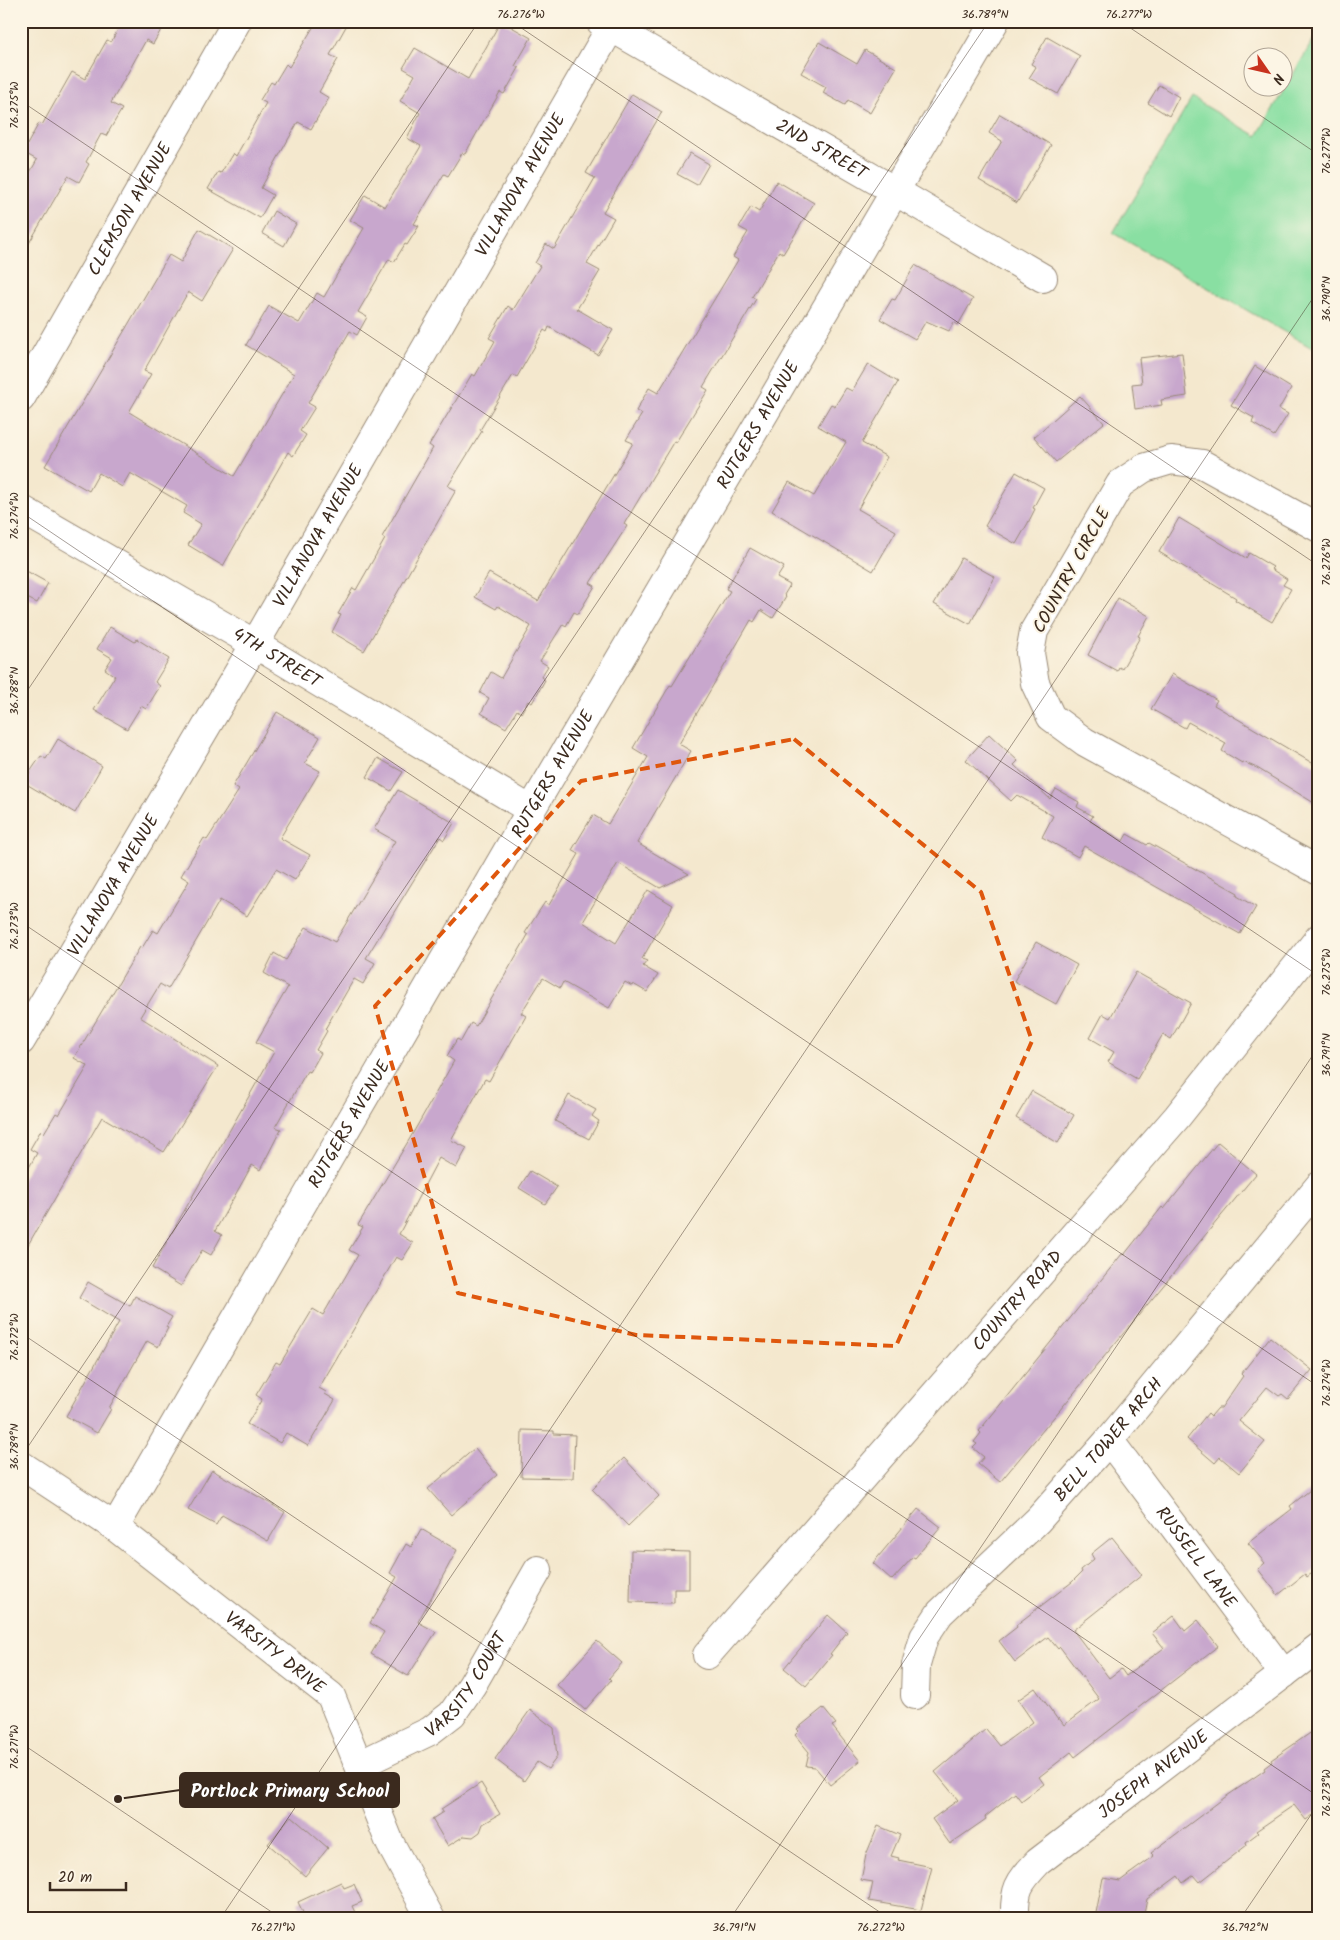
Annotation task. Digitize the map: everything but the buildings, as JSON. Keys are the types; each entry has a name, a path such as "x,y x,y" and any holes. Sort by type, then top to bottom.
{"street":[{"name":"CLEMSON AVENUE","path":"21,398 237,21"},
{"name":"RUTGERS AVENUE","path":"115,1527 531,810 995,21"},
{"name":"2ND STREET","path":"606,24 1043,278"},
{"name":"VILLANOVA AVENUE","path":"21,1041 255,644 606,24"},
{"name":"COUNTRY CIRCLE","path":"1319,528 1202,464 1171,460 1144,468 1120,484 1034,631 1030,653 1035,683 1051,717 1085,742 1319,871"},
{"name":"4TH STREET","path":"21,509 255,644 531,810"},
{"name":"COUNTRY ROAD","path":"706,1655 1177,1117 1319,938"},
{"name":"BELL TOWER ARCH","path":"915,1695 916,1665 924,1637 940,1613 1038,1520 1109,1440 1319,1186"},
{"name":"RUSSELL LANE","path":"1109,1440 1284,1674"},
{"name":"VARSITY DRIVE","path":"21,1466 115,1527 332,1696 390,1843 431,1919"},
{"name":"VARSITY COURT","path":"359,1765 430,1731 452,1714 472,1685 538,1570"},
{"name":"JOSEPH AVENUE","path":"1015,1919 1014,1898 1022,1878 1038,1862 1319,1647"}],"highlighted area":[{"path":"794,739 981,892 1032,1041 896,1346 636,1335 458,1293 375,1006 581,781"}],"green space":[{"path":"1319,30 1319,352 1113,233 1192,98 1257,136 1279,98 1292,98 1292,76"}],"place":[{"name":"Portlock Primary School","path":"118,1799"}]}
